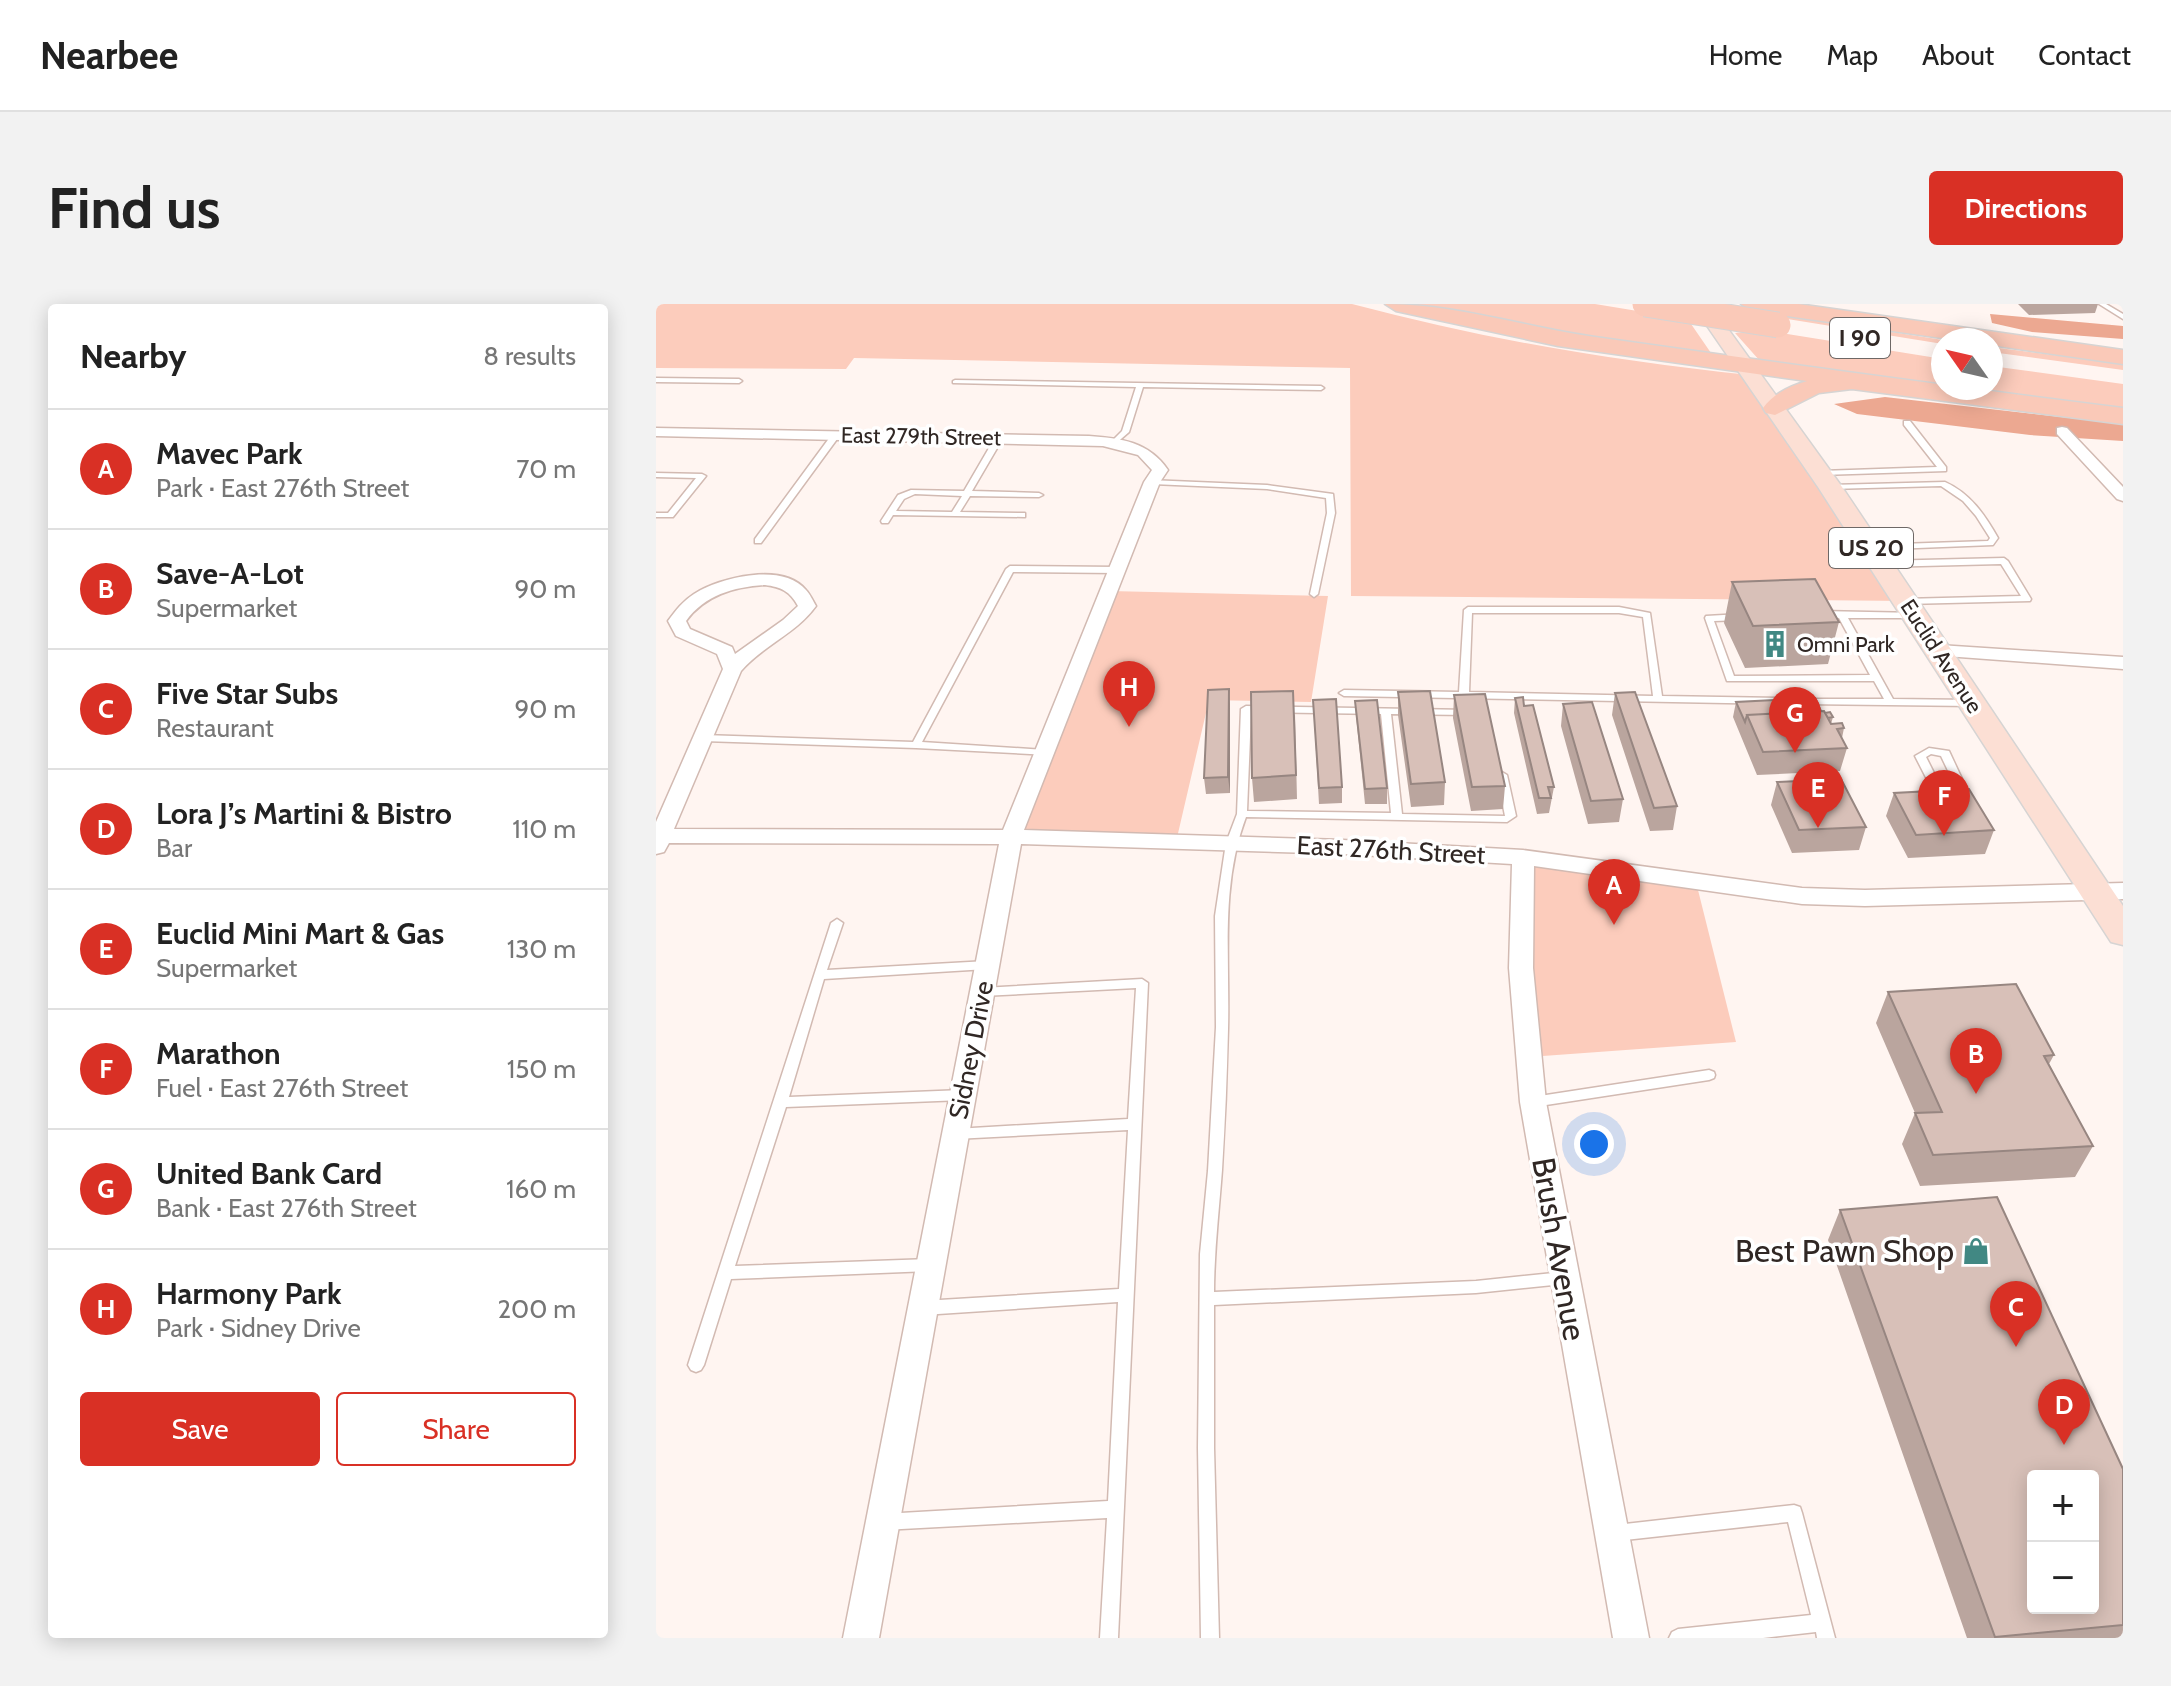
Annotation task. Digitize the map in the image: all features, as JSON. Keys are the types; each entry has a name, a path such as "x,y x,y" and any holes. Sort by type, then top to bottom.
{"highway":[{"path":"1396,304 1558,339 1915,389"},
{"name":"I 90","path":"1645,304 1931,349"},
{"name":"I 90","path":"1756,305 2123,357"},
{"path":"2003,360 2123,376"},
{"path":"1775,408 1801,389 1826,383 1859,382 2123,416"}],"main road":[{"name":"Euclid Avenue","path":"1701,304 1825,480 1972,703 2110,891 2123,933"}],"street":[{"path":"2062,431 2123,496"},
{"name":"East 279th Street","path":"656,432 1114,443 1138,449 1155,459 1160,470 1152,482"},
{"name":"Sidney Drive","path":"861,1638 1011,837 1152,482"},
{"path":"658,839 732,669 745,651 798,619 807,606 797,588 765,580 742,582 696,598 682,609 677,621 682,632 725,651 732,669"},
{"path":"1939,651 2123,663"},
{"name":"East 276th Street","path":"658,839 1011,837 1231,843 1523,857 1802,896 1865,898 2110,891"},
{"name":"Brush Avenue","path":"1523,857 1521,968 1533,1102 1631,1638"}],"lane":[{"path":"2102,304 2123,317"},
{"path":"656,380 739,381"},
{"path":"955,382 1321,388"},
{"path":"1114,443 1125,432 1140,385"},
{"path":"1825,480 1943,469 1907,423"},
{"path":"758,541 836,435"},
{"path":"955,514 999,438"},
{"path":"656,475 702,476 670,515 656,515"},
{"path":"1825,480 1953,487 1986,523 1994,538 1990,543 1876,556"},
{"path":"1152,482 1267,487 1330,496 1331,513 1314,594"},
{"path":"1022,515 887,517 901,497 907,494 1039,495"},
{"path":"1814,614 1842,615 2027,599 2004,561 1876,556"},
{"path":"916,745 1010,569 1117,570"},
{"path":"1464,695 1468,610 1619,610 1647,615 1658,699"},
{"path":"1842,615 1890,702"},
{"path":"1754,616 1709,618 1730,679 1877,678"},
{"path":"1344,693 1972,703"},
{"path":"1210,1638 1207,1299 1222,1027 1221,916 1231,843 1242,814 1246,709 1474,712"},
{"path":"1386,711 1397,817"},
{"path":"703,738 1045,753"},
{"path":"1941,797 1920,756 1925,752 1945,753 1965,796"},
{"path":"1242,814 1507,819 1511,816 1499,760"},
{"path":"696,1365 837,923"},
{"path":"819,975 987,965"},
{"path":"982,992 1142,983 1109,1638"},
{"path":"1533,1102 1709,1075"},
{"path":"781,1102 963,1095"},
{"path":"955,1134 1135,1124"},
{"path":"725,1273 931,1265"},
{"path":"1207,1299 1476,1287 1563,1278"},
{"path":"923,1308 1127,1295"},
{"path":"883,1522 1116,1509"},
{"path":"1613,1534 1794,1513 1824,1631 1678,1638"}],"shaded area":[{"path":"656,304 1352,304 1450,328 1550,347 1750,375 1906,601 1351,596 1350,368 854,358 846,369 656,368"},
{"path":"1413,304 1595,304 1674,317 1675,322 1689,321 1711,353 1616,343"},
{"path":"1764,312 1931,338 1931,342 1762,315"},
{"path":"1990,314 2123,326 2123,339 2032,332 1992,323"},
{"path":"1763,330 1931,357 1931,385 1760,361 1735,333"},
{"path":"2003,349 2123,364 2123,370 2003,354"},
{"path":"2003,368 2123,384 2123,412 2003,395"},
{"path":"1885,397 2123,424 2123,441 2030,435 1857,414 1834,404"},
{"path":"1109,591 1328,596 1311,702 1209,700 1176,842 1011,837"},
{"path":"1523,857 1696,882 1736,1042 1529,1057"}],"building":[{"path":"1815,579 1839,622 1753,626 1732,582"},
{"path":"1229,689 1228,777 1204,778 1208,690"},
{"path":"1293,691 1296,775 1252,778 1251,692"},
{"path":"1430,691 1445,782 1411,784 1398,692"},
{"path":"1635,692 1677,806 1654,808 1615,693"},
{"path":"1485,694 1505,786 1472,787 1454,695"},
{"path":"1523,697 1524,706 1533,705 1554,787 1548,787 1551,798 1539,798 1515,698"},
{"path":"1815,698 1821,711 1747,715 1745,722 1736,702"},
{"path":"1336,699 1342,787 1319,788 1313,700"},
{"path":"1377,700 1387,788 1365,789 1355,701"},
{"path":"1592,702 1623,799 1591,801 1563,704"},
{"path":"1824,711 1831,724 1842,723 1844,728 1837,729 1847,748 1763,752 1747,715"},
{"path":"1841,779 1866,827 1799,830 1777,782"},
{"path":"1969,789 1994,830 1916,835 1894,793"},
{"path":"2016,984 2054,1055 2044,1056 2093,1146 1933,1155 1915,1113 1942,1112 1888,992"},
{"path":"1997,1197 2123,1469 2123,1625 1995,1637 1840,1210"}],"place":[{"name":"Omni Park","path":"1775,644"},
{"name":"Harmony Park","path":"1129,727"},
{"name":"United Bank Card","path":"1795,753"},
{"name":"Euclid Mini Mart & Gas","path":"1818,828"},
{"name":"Marathon","path":"1944,836"},
{"name":"Mavec Park","path":"1614,925"},
{"name":"Save-A-Lot","path":"1976,1094"},
{"name":"Best Pawn Shop","path":"1976,1251"},
{"name":"Five Star Subs","path":"2016,1347"},
{"name":"Lora J’s Martini & Bistro","path":"2064,1445"}]}
